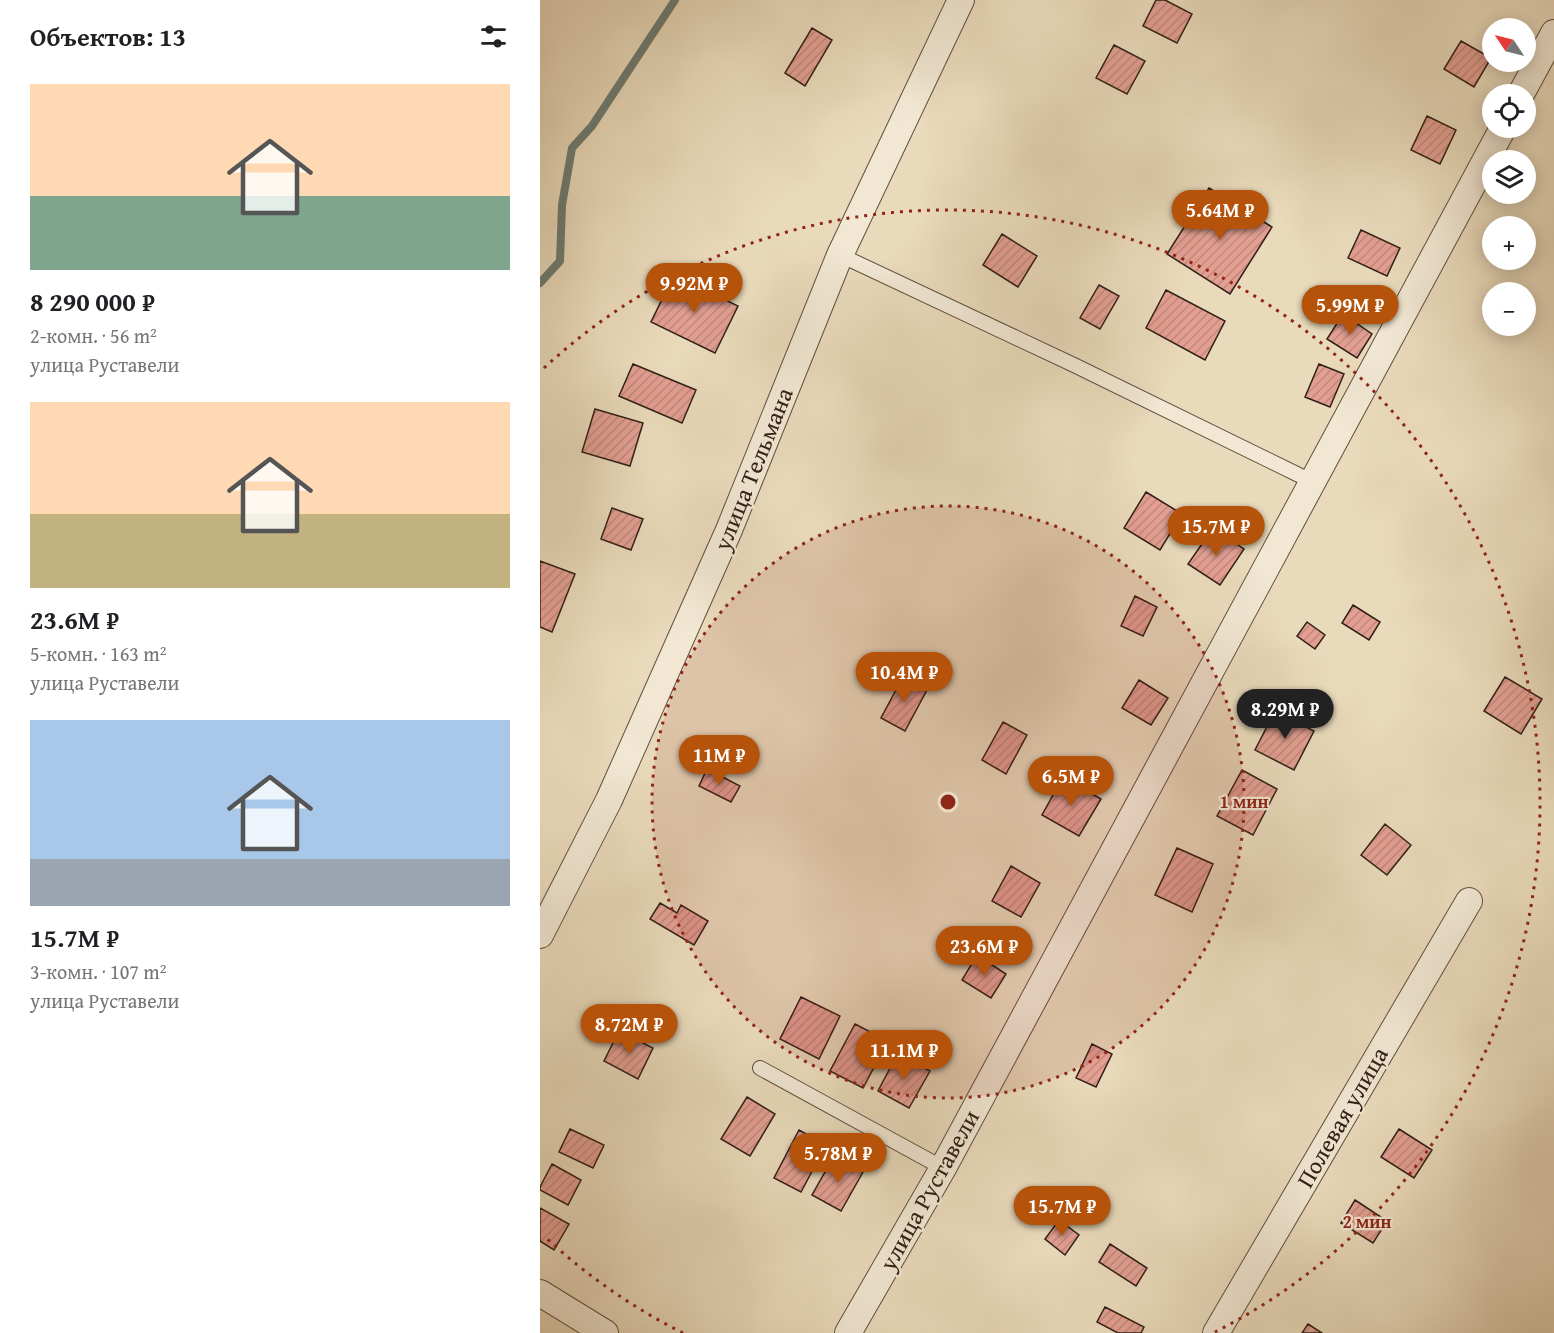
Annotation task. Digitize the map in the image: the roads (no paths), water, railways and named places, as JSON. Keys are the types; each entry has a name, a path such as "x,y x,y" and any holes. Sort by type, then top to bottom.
{"street":[{"name":"улица Тельмана","path":"540,935 609,800 729,530 840,255 962,0"},
{"path":"1526,84 1554,33"},
{"name":"улица Руставели","path":"848,1333 943,1168 1498,138"},
{"name":"Полевая улица","path":"1216,1333 1468,901"},
{"path":"540,1293 605,1333"}],"lane":[{"path":"840,255 1074,365 1307,479"},
{"path":"760,1068 943,1168"}],"waterway":[{"path":"540,283 560,261 562,205 572,148 592,126 675,0"}]}
